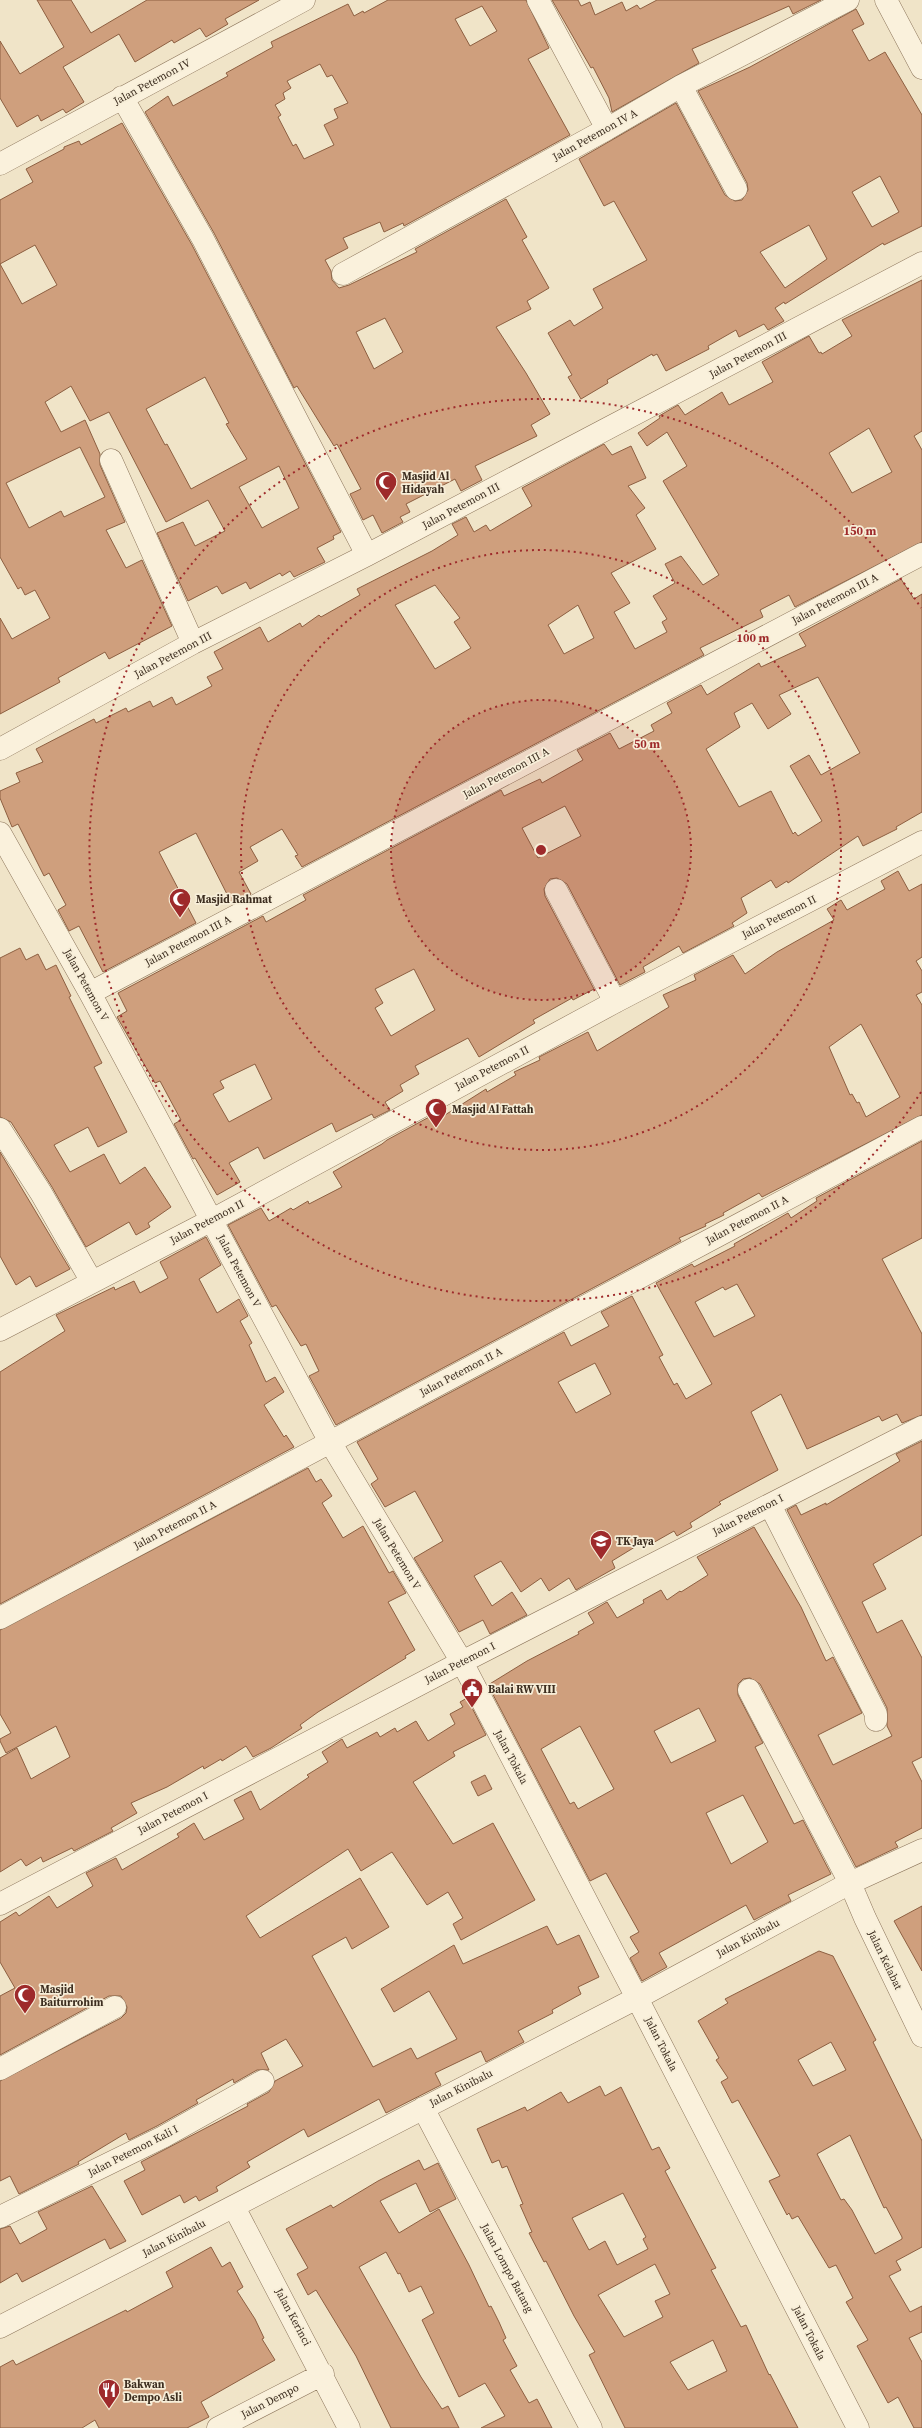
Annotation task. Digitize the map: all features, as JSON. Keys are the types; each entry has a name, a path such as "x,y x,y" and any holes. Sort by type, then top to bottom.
{"street":[{"name":"Jalan Petemon IV","path":"0,164 304,0"},
{"path":"538,0 607,129"},
{"name":"Jalan Petemon IV A","path":"343,274 607,129 681,86 848,0"},
{"path":"886,0 922,68"},
{"path":"681,86 736,189"},
{"path":"122,98 203,239 367,555"},
{"name":"Jalan Petemon III","path":"0,749 193,643 367,555 922,263"},
{"path":"111,460 193,643"},
{"name":"Jalan Petemon III A","path":"90,993 922,554"},
{"name":"Jalan Petemon V","path":"0,833 90,993 330,1442 462,1662"},
{"name":"Jalan Petemon II","path":"0,1330 212,1220 615,1002 922,842"},
{"path":"556,890 615,1002"},
{"name":"Jalan Petemon II A","path":"0,1618 922,1126"},
{"path":"0,1130 41,1192 92,1282"},
{"name":"Jalan Petemon I","path":"0,1904 462,1662 922,1427"},
{"path":"770,1504 876,1714 876,1720"},
{"name":"Jalan Tokala","path":"462,1662 858,2428"},
{"name":"Jalan Kelabat","path":"749,1690 850,1883 865,1918 922,2036"},
{"name":"Jalan Kinibalu","path":"0,2327 637,1998 850,1883 922,1850"},
{"path":"0,2068 115,2007"},
{"name":"Jalan Petemon Kali I","path":"0,2218 163,2137 263,2081"},
{"name":"Jalan Lompo Batang","path":"423,2108 591,2428"},
{"name":"Jalan Kerinci","path":"234,2207 323,2374 349,2428"},
{"name":"Jalan Dempo","path":"218,2428 323,2374"}],"building":[{"path":"37,0 71,0 91,33 147,0 259,0 225,19 228,24 206,37 200,28 174,43 172,40 135,62 119,34 63,67 84,102 66,113 63,109 41,121 38,115 17,127 0,98 0,41 20,74 64,47"},
{"path":"388,0 526,0 549,48 528,59 570,135 404,226 403,223 384,232 380,222 343,238 348,248 325,260 331,271 332,280 339,288 349,285 417,252 415,249 506,199 527,237 522,240 549,288 527,301 531,309 496,327 526,373 550,414 531,425 537,436 475,466 482,480 461,491 455,479 406,504 410,512 400,517 403,522 382,533 373,515 363,520 350,494 361,489 337,444 334,446 297,386 294,388 214,233 145,112 168,96 173,106 228,76 226,73 273,47 271,42 348,4 354,16 363,11 364,13","holes":["482,6 497,31 470,46 455,19","320,64 327,77 332,75 348,103 334,109 338,118 324,125 334,145 304,159 296,144 293,146 278,117 281,115 275,105 285,99 283,93 291,88 287,81","385,318 403,352 374,369 356,332"]},
{"path":"552,0 578,0 581,6 590,2 595,15 622,2 626,11 637,5 640,9 657,0 821,0 793,14 789,6 692,49 699,63 612,112 609,98 593,67 591,68"},
{"path":"856,9 864,24 852,30 869,61 885,52 922,115 922,226 884,245 883,243 785,304 784,302 775,308 784,321 768,330 764,324 739,337 736,330 708,346 709,349 666,371 657,354 653,356 652,354 607,380 608,383 581,399 568,377 572,375 548,333 570,320 574,326 603,308 593,289 647,260 614,201 604,206 579,159 676,103 725,195 735,201 742,200 748,190 747,183 698,91 750,67","holes":["880,176 899,212 872,227 852,192","809,225 827,259 785,288 760,252"]},
{"path":"122,123 192,245 341,532 333,536 334,539 317,548 325,562 294,577 290,571 282,576 280,573 250,589 246,582 222,594 217,586 188,601 157,533 183,522 195,546 225,531 208,500 166,522 109,412 90,421 71,386 45,402 61,432 85,420 100,454 100,465 125,522 106,530 126,568 142,560 172,626 109,659 105,652 58,678 60,682 0,714 0,618 12,639 50,618 35,590 25,595 21,587 18,589 0,557 0,264 0,200 33,182 26,169 64,149 64,147 79,141 81,145","holes":["35,245 57,285 22,304 0,264","205,377 229,423 226,424 247,459 191,489 146,409","80,447 105,497 64,517 61,511 29,528 6,483","279,466 299,508 262,528 239,487"]},
{"path":"922,280 922,431 914,436 922,450 922,542 795,607 789,595 760,610 763,617 700,648 704,655 302,867 295,856 298,855 282,829 250,847 258,861 239,872 251,894 232,904 196,833 159,852 196,923 103,972 79,926 69,931 58,910 66,905 49,873 44,876 18,824 12,827 0,798 0,791 20,782 16,773 43,762 36,749 94,719 96,723 126,708 128,712 150,701 153,707 172,697 176,705 212,686 207,677 223,669 214,652 260,627 268,642 300,623 302,627 319,615 321,617 360,595 357,589 432,551 458,535 452,524 466,517 474,532 486,525 490,531 532,506 522,488 604,444 612,455 631,446 646,478 628,486 645,508 636,515 656,549 611,573 630,603 614,612 635,649 667,632 662,622 667,619 653,596 675,583 665,564 681,556 703,585 719,575 663,481 687,466 667,432 647,446 638,433 660,418 659,416 678,405 685,415 722,392 729,405 773,382 762,362 809,336 819,353 821,352 822,354 852,336 842,320","holes":["869,428 892,472 852,493 829,453","435,585 460,618 454,622 471,648 435,669 395,605","578,605 594,638 564,654 548,625"]},
{"path":"901,579 914,599 922,594 922,812 896,827 897,829 863,846 858,836 788,883 787,881 776,888 771,880 741,898 747,913 732,923 734,926 683,953 679,946 643,967 645,972 620,985 567,884 557,878 550,879 544,889 545,896 594,989 573,1000 572,998 533,1020 535,1023 479,1057 468,1038 415,1066 419,1074 400,1085 403,1091 385,1102 390,1110 374,1118 372,1114 336,1132 332,1123 264,1159 258,1147 229,1163 240,1182 217,1195 195,1158 193,1159 174,1124 181,1120 160,1081 155,1083 117,1017 127,1011 118,993 263,916 266,922 306,900 303,895 501,790 504,796 540,779 542,783 583,760 577,750 610,733 619,749 654,731 651,725 672,713 667,703 701,685 707,695 759,663 761,667 806,646 799,634","holes":["818,677 860,753 821,775 809,755 790,766 822,821 798,836 795,832 793,834 771,791 739,807 706,749 740,727 734,713 752,703 768,729 791,714 779,695","565,806 581,836 538,858 522,828","414,969 435,1010 391,1036 375,1008 383,1003 375,989","255,1064 272,1099 229,1122 213,1094 224,1088 220,1081"]},
{"path":"898,871 909,891 922,884 922,957 916,961 922,971 922,992 916,995 922,1005 922,1115 762,1197 759,1193 723,1213 724,1215 705,1224 706,1226 679,1238 681,1241 336,1425 309,1376 319,1371 306,1344 301,1346 276,1305 272,1307 228,1225 261,1208 269,1221 291,1208 293,1210 308,1201 309,1204 342,1187 333,1172 387,1140 442,1110 445,1115 486,1089 487,1092 516,1075 514,1072 540,1060 539,1057 588,1032 597,1051 669,1007 663,995 696,980 694,975 733,955 745,974 777,952 834,920 827,909 841,900 847,910 885,889 881,881","holes":["861,1024 900,1097 866,1117 859,1102 857,1103 852,1094 850,1095 829,1047"]},
{"path":"20,948 26,960 38,954 46,970 56,965 71,996 69,997 102,1063 94,1067 127,1132 98,1147 88,1127 54,1145 70,1172 104,1154 120,1184 145,1167 171,1207 148,1223 150,1227 136,1235 129,1222 86,1247 52,1187 11,1122 0,1117 0,958"},
{"path":"922,1141 922,1238 882,1259 922,1334 922,1415 902,1423 897,1414 882,1421 879,1416 807,1449 781,1394 751,1412 778,1470 719,1502 721,1504 690,1523 692,1527 677,1536 674,1531 651,1544 648,1539 612,1561 615,1568 576,1590 569,1578 549,1591 541,1578 521,1592 501,1561 474,1576 492,1606 512,1592 527,1615 490,1634 483,1620 459,1632 414,1558 443,1541 415,1491 385,1507 371,1484 378,1479 357,1442 564,1332 571,1346 609,1326 601,1312 632,1296 663,1355 659,1357 674,1385 677,1383 686,1399 712,1384 656,1283 692,1264 694,1267 735,1246 734,1244 788,1213 791,1218 817,1201 816,1198","holes":["737,1284 755,1316 714,1337 695,1302 723,1287 725,1290","595,1363 611,1394 576,1413 558,1382"]},
{"path":"0,1152 70,1269 36,1287 30,1276 16,1285 0,1256"},
{"path":"206,1237 221,1265 199,1279 217,1313 239,1299 248,1316 240,1321 252,1343 249,1345 266,1382 275,1377 284,1392 264,1405 284,1437 286,1435 294,1447 0,1604 0,1372 65,1331 56,1315 114,1287 115,1290 134,1281 140,1293 168,1278 160,1262"},
{"path":"922,1441 922,1535 873,1564 886,1589 862,1602 877,1633 902,1620 922,1658 922,1757 912,1762 922,1782 922,1828 895,1842 898,1847 856,1867 760,1684 750,1678 743,1679 738,1684 738,1695 763,1743 755,1747 794,1824 803,1820 831,1874 788,1895 791,1901 754,1920 746,1905 659,1953 667,1967 642,1981 630,1958 639,1952 630,1937 639,1932 606,1873 590,1881 488,1685 527,1661 579,1634 578,1632 594,1623 588,1613 607,1602 617,1618 644,1603 643,1600 661,1590 667,1600 680,1591 681,1592 708,1575 697,1557 754,1527 801,1607 826,1661 833,1657 862,1713 818,1735 833,1765 892,1736 887,1726 887,1708 787,1510 796,1505 801,1515 826,1503 826,1505 900,1461 896,1454","holes":["699,1708 716,1741 671,1763 654,1731","580,1726 614,1789 578,1809 574,1802 570,1804 541,1749","743,1795 768,1842 731,1864 706,1813"]},
{"path":"308,1468 316,1482 321,1479 332,1496 322,1503 343,1538 363,1526 389,1573 393,1571 406,1593 388,1602 415,1650 405,1656 406,1658 318,1712 300,1725 302,1728 271,1748 253,1757 246,1746 222,1761 221,1759 204,1769 203,1766 167,1787 131,1803 137,1813 111,1828 113,1831 74,1851 72,1848 43,1862 41,1857 26,1866 21,1859 0,1872 0,1758 17,1748 31,1779 70,1757 56,1726 6,1753 0,1739 11,1733 0,1714 0,1630"},
{"path":"467,1698 486,1735 453,1752 455,1756 413,1782 453,1844 493,1823 535,1900 461,1940 453,1924 463,1918 448,1892 427,1905 392,1852 361,1871 348,1849 246,1916 260,1938 360,1878 389,1927 352,1949 346,1937 312,1956 373,2067 411,2048 417,2059 457,2039 429,1991 394,2012 381,1989 454,1945 463,1964 547,1926 557,1945 579,1935 599,1977 578,1987 581,1994 552,2010 553,2013 518,2031 524,2042 486,2062 481,2051 435,2073 441,2085 386,2113 379,2099 308,2137 304,2129 247,2162 250,2167 216,2187 218,2191 199,2201 196,2196 184,2203 180,2195 142,2215 124,2181 145,2170 141,2162 248,2106 247,2104 269,2092 275,2081 303,2066 286,2039 261,2053 269,2070 257,2070 234,2083 233,2079 196,2100 198,2103 129,2140 126,2133 78,2162 79,2164 19,2194 10,2176 0,2181 0,2081 121,2018 126,2013 127,2007 121,1996 109,1996 0,2055 0,1996 15,1988 0,1962 0,1922 16,1912 19,1916 49,1896 57,1908 93,1886 86,1873 116,1858 122,1870 179,1837 177,1834 194,1823 204,1840 244,1819 234,1800 251,1791 260,1810 309,1777 307,1775 328,1762 322,1752 342,1739 347,1748 377,1732 380,1737 395,1728 397,1732 416,1721 428,1741 455,1724 450,1714 463,1707 460,1702"},
{"path":"485,1775 492,1789 478,1796 471,1782"},
{"path":"922,1906 922,1971 894,1921"},
{"path":"819,1951 833,1956 876,2040 873,2042 922,2141 922,2247 896,2261 901,2270 889,2276 910,2312 922,2306 922,2332 909,2338 922,2362 922,2428 914,2428 898,2397 888,2403 857,2346 868,2340 846,2302 853,2298 836,2265 829,2268 798,2216 792,2219 789,2213 787,2215 769,2181 780,2176 738,2100 732,2103 721,2082 728,2078 716,2060 719,2058 698,2021 728,2003 725,1999","holes":["831,2042 846,2070 813,2086 798,2060","850,2135 884,2208 886,2207 902,2237 902,2239 875,2254 852,2210 844,2199 841,2200 817,2154"]},
{"path":"600,2086 605,2096 621,2087 652,2150 659,2147 670,2168 665,2171 716,2268 711,2270 741,2327 746,2325 769,2375 770,2374 798,2428 625,2428 589,2355 595,2352 574,2316 546,2261 544,2262 529,2233 532,2232 520,2205 523,2204 507,2166 502,2168 499,2160 492,2163 477,2129 525,2107 527,2111 561,2092 568,2103","holes":["623,2193 646,2237 643,2239 648,2249 617,2265 605,2241 589,2250 572,2218","655,2264 670,2294 655,2301 663,2317 624,2337 598,2295","713,2340 727,2371 688,2390 670,2362"]},
{"path":"419,2160 424,2170 438,2163 456,2199 430,2212 416,2183 380,2201 399,2233 439,2209 469,2265 489,2307 491,2306 499,2322 506,2338 503,2340 517,2366 510,2370 529,2403 537,2399 552,2428 481,2428 505,2416 485,2383 459,2397 422,2320 434,2313 421,2286 409,2292 400,2273 398,2274 386,2252 359,2267 421,2377 442,2409 448,2406 459,2428 391,2428 356,2356 316,2290 308,2295 297,2274 308,2268 286,2229 331,2205 333,2208 378,2181"},
{"path":"92,2186 126,2241 110,2249 105,2239 22,2282 17,2273 0,2283 0,2229 10,2226 20,2244 47,2229 38,2212"},
{"path":"211,2247 222,2267 230,2262 243,2287 237,2291 255,2319 264,2338 262,2339 275,2360 201,2402 209,2417 187,2428 99,2428 95,2420 82,2428 0,2428 0,2367 13,2360 16,2365 126,2310 127,2312 173,2287 166,2272"}],"place":[{"name":"Masjid Al Hidayah","path":"386,502"},
{"name":"Masjid Rahmat","path":"180,918"},
{"name":"Masjid Al Fattah","path":"436,1128"},
{"name":"TK Jaya","path":"601,1560"},
{"name":"Balai RW VIII","path":"472,1708"},
{"name":"Masjid Baiturrohim","path":"25,2014"},
{"name":"Bakwan Dempo Asli","path":"109,2410"}]}
